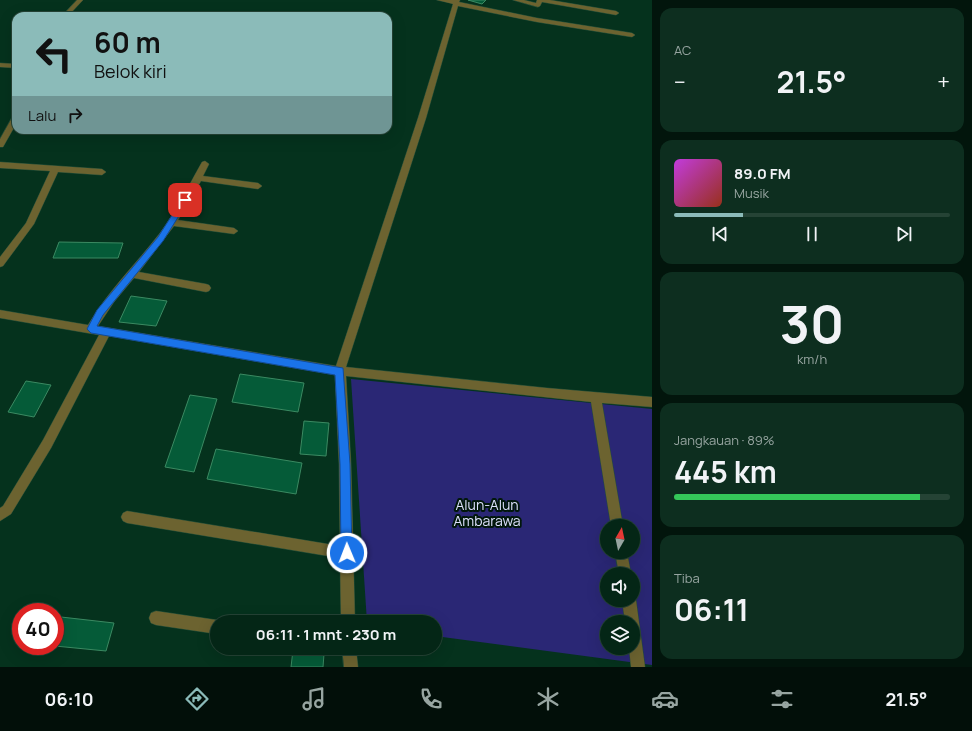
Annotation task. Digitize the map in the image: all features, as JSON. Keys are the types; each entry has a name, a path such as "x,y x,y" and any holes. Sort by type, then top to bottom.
{"street":[{"path":"69,12 80,0"},
{"path":"440,0 457,1 536,20 632,35"},
{"path":"516,0 616,13"},
{"path":"348,615 345,464 340,371 422,118 457,1"},
{"path":"536,20 539,2"},
{"path":"0,64 12,66"},
{"path":"0,145 12,125"},
{"path":"91,329 100,312 161,239 199,178 206,164"},
{"path":"0,165 102,172"},
{"path":"0,264 30,224 55,169"},
{"path":"199,178 258,186"},
{"path":"171,222 234,231"},
{"path":"132,274 206,288"},
{"path":"0,314 340,371 652,402"},
{"path":"0,515 7,510 47,444 106,332"},
{"path":"596,397 616,519"},
{"path":"127,517 347,553"},
{"path":"156,618 210,625"},
{"path":"350,655 351,667"},
{"path":"637,655 638,667"}],"green space":[{"name":"Alun-Alun Ambarawa","path":"351,379 652,409 652,665 442,637 442,615 367,615"}],"building":[{"path":"468,0 486,0 482,4"},
{"path":"59,242 123,243 118,258 53,258"},
{"path":"131,296 167,301 156,326 119,322"},
{"path":"240,374 304,383 298,412 232,402"},
{"path":"26,381 51,385 34,417 8,412"},
{"path":"190,395 217,399 194,472 165,467"},
{"path":"304,421 329,423 326,456 300,454"},
{"path":"216,449 302,463 296,494 207,479"},
{"path":"64,617 114,623 106,651 64,647"},
{"path":"292,655 324,655 323,667 291,667"}],"route":[{"path":"185,200 161,239 100,312 91,329 340,371 345,464 347,553"}]}
